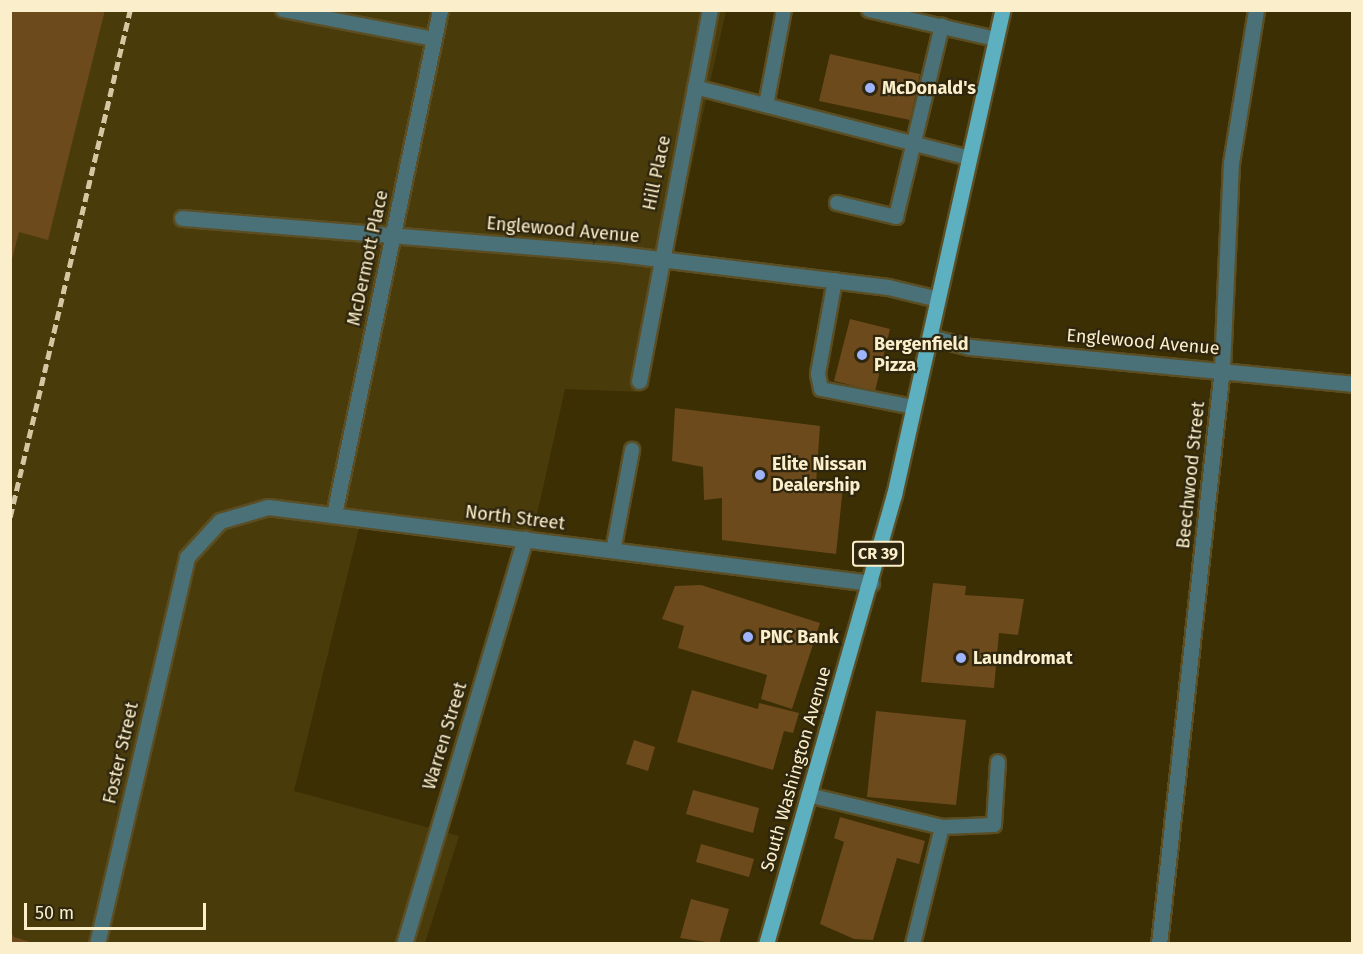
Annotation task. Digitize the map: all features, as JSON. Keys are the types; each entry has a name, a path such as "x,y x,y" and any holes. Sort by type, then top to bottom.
{"main road":[{"name":"South Washington Avenue","path":"766,944 871,584 930,337 1002,10"}],"street":[{"name":"McDermott Place","path":"334,514 440,10"},
{"name":"Hill Place","path":"639,381 659,258 710,10"},
{"name":"Beechwood Street","path":"1159,944 1222,368 1231,163 1256,10"},
{"name":"Englewood Avenue","path":"182,218 659,258 835,280 938,299"},
{"name":"Englewood Avenue","path":"930,337 970,347 1222,368 1353,384"},
{"name":"North Street","path":"183,572 201,537 244,510 268,507 871,584"},
{"name":"Warren Street","path":"405,944 525,539"},
{"name":"Foster Street","path":"97,944 183,572"}],"lane":[{"path":"283,10 303,19 434,39"},
{"path":"766,105 784,10"},
{"path":"869,10 996,39"},
{"path":"837,203 896,217 942,25"},
{"path":"695,87 970,159"},
{"path":"835,280 818,374 821,389 914,407"},
{"path":"613,551 632,450"},
{"path":"808,795 942,826 994,825 998,762"},
{"path":"913,944 942,826"}],"shaded area":[{"path":"10,11 726,11 641,392 565,389 530,546 360,524 294,791 459,836 425,943 11,943"}],"building":[{"path":"10,10 105,10 48,240 19,232 11,263"},
{"name":"McDonald's","path":"830,54 920,74 910,120 819,101"},
{"name":"Bergenfield Pizza","path":"850,319 890,329 875,391 834,381"},
{"name":"Elite Nissan Dealership","path":"675,408 820,426 816,483 843,487 836,554 722,540 722,498 704,500 703,467 672,461"},
{"path":"933,583 966,586 965,595 1024,599 1018,635 999,633 994,688 921,682"},
{"name":"PNC Bank","path":"701,585 820,623 792,709 761,699 767,675 678,648 684,626 662,619 675,586"},
{"path":"692,690 758,709 759,703 799,713 793,733 784,731 773,770 677,742"},
{"path":"876,711 966,720 956,805 867,797"},
{"path":"634,740 655,747 648,771 626,764"},
{"path":"693,790 759,808 753,833 686,814"},
{"path":"840,817 925,841 919,864 897,858 873,940 854,939 820,924 844,842 834,838"},
{"path":"701,844 754,859 749,877 696,862"},
{"path":"691,899 729,909 719,944 680,938"},
{"path":"10,930 14,937 37,944 10,944"}],"railway":[{"path":"10,517 130,10"}],"place":[{"name":"McDonald's","path":"870,88"},
{"name":"Bergenfield Pizza","path":"862,355"},
{"name":"Elite Nissan Dealership","path":"760,475"},
{"name":"PNC Bank","path":"748,637"},
{"name":"Laundromat","path":"961,658"}]}
